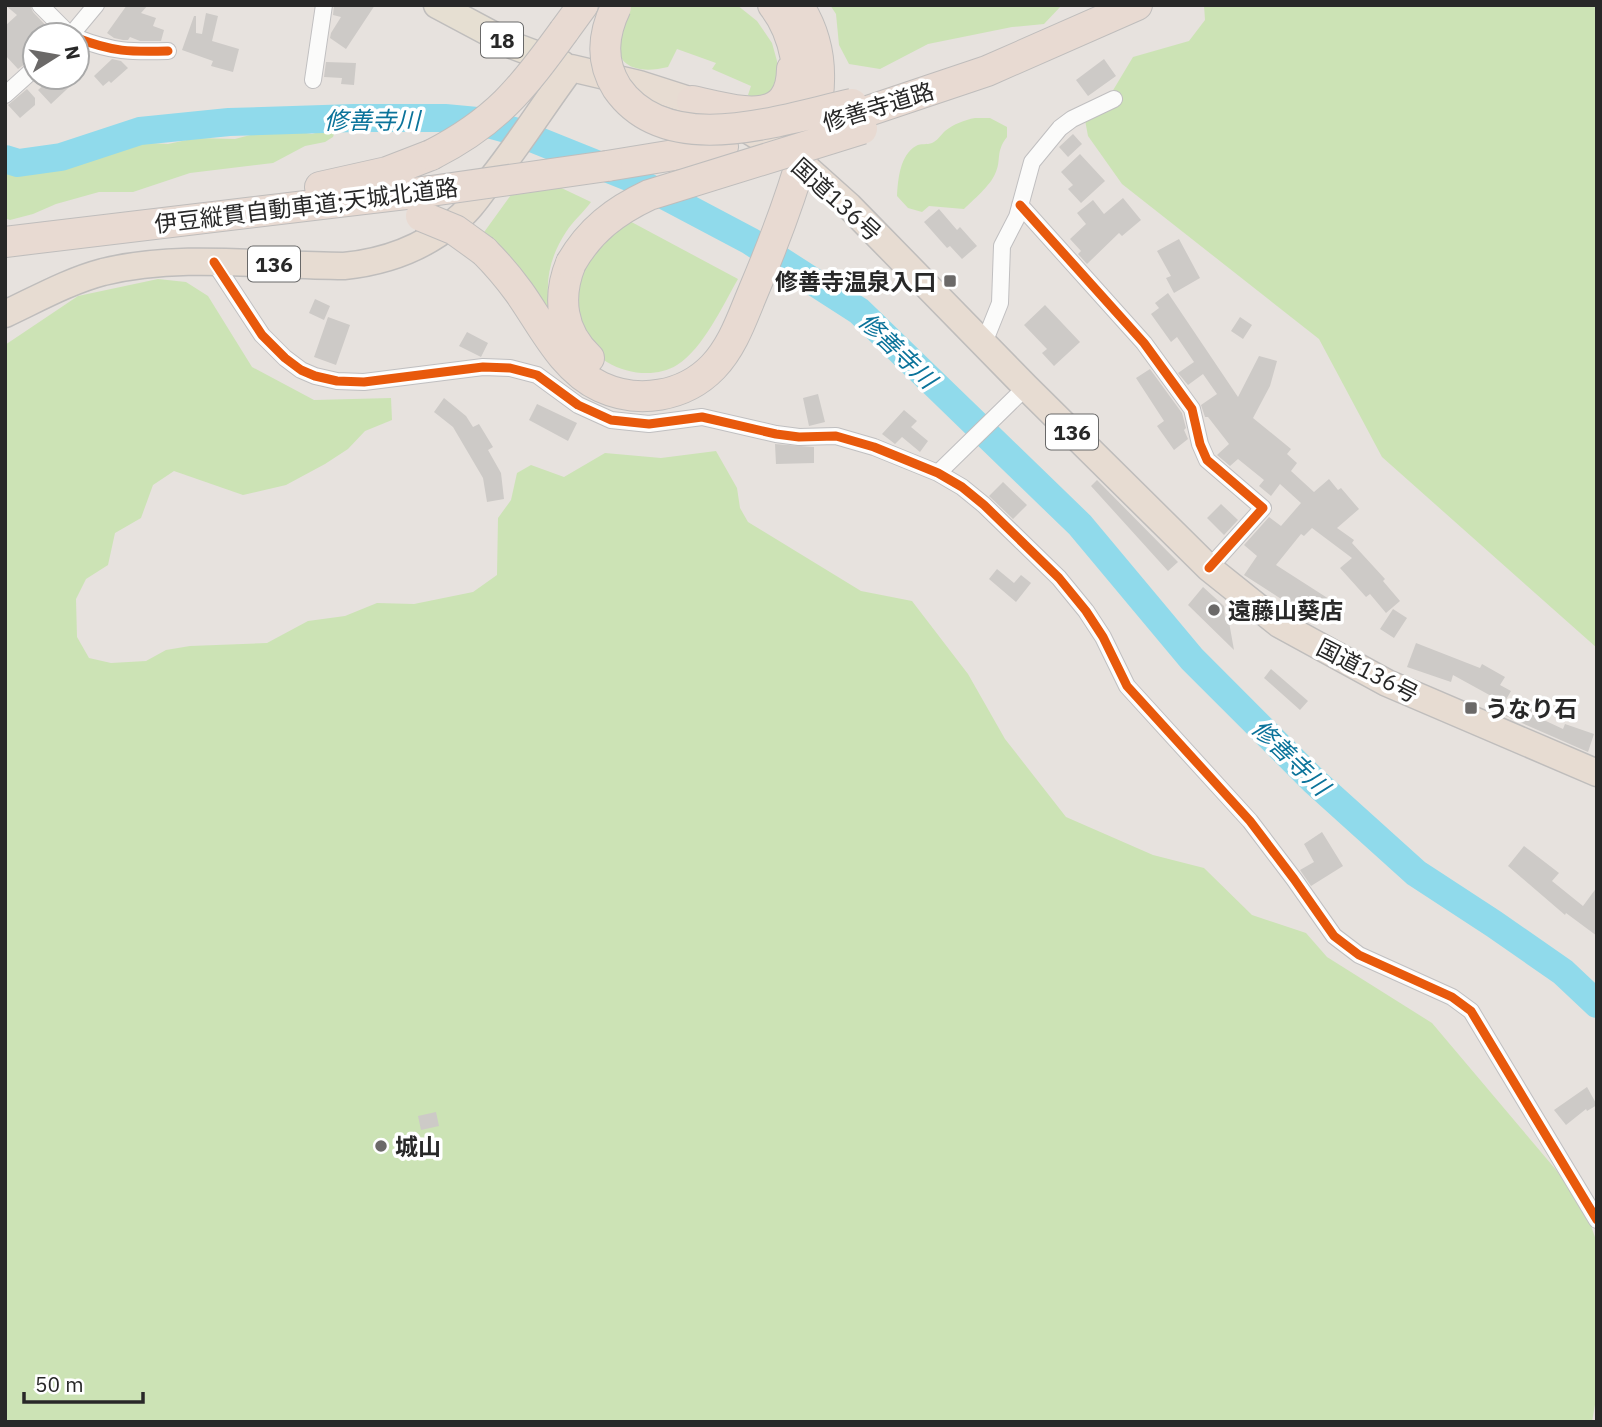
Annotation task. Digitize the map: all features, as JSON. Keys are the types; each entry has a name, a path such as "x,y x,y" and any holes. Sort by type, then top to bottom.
{"highway":[{"path":"138,225 387,172 431,155 474,131 510,100 525,84 583,5"},
{"path":"773,5 786,24 792,41 799,79 801,163"},
{"path":"426,204 484,251 508,277 553,343 576,369 601,387 636,396 659,396 688,386 713,368 732,339 801,163 820,79 817,48 799,5"},
{"name":"修善寺道路","path":"607,166 723,147 857,116 987,71 1137,5"},
{"path":"616,6 605,37 608,68 614,82 632,105 660,122 677,128 714,130 762,123 857,116"},
{"path":"754,278 726,326 706,352 694,363 667,378 635,381 606,371 587,356 567,327 562,295 570,263 601,223 631,203 857,116 967,70 1104,20"},
{"path":"692,102 754,111 763,111 780,104 790,89 792,41"},
{"name":"136","path":"5,314 67,284 103,272 176,262 364,264 401,254 439,234 461,217 510,156 570,68"},
{"name":"国道136号","path":"570,68 639,84 692,102 743,127 801,163 849,206 984,343 1020,392 1209,568 1279,624 1387,683 1597,773"},
{"name":"伊豆縦貫自動車道;天城北道路","path":"5,242 138,225 426,204 607,166"}],"main road":[{"name":"18","path":"437,5 514,46 570,68"}],"street":[{"path":"40,5 56,21"},
{"path":"82,21 96,5"},
{"path":"313,80 324,5"},
{"path":"91,43 104,48 133,52 168,51"},
{"path":"5,95 21,81"},
{"path":"984,343 1000,303 1002,246 1014,226 1032,162 1060,128 1072,118 1114,99"},
{"path":"1020,205 1144,342 1192,409 1200,444 1207,460 1263,508 1209,568"},
{"path":"214,262 262,335 285,358 315,376 337,381 364,382 483,367 510,368 537,375 579,405 611,420 659,424 702,417 776,434 799,437 836,436 874,447 938,473 962,488 984,505 1059,578 1103,637 1127,686 1250,821 1334,936 1359,955 1452,997 1471,1011 1597,1220"},
{"path":"938,473 1020,392"}],"green space":[{"path":"628,5 737,5 757,21 772,43 777,61 777,88 758,100 748,95 751,86 712,69 716,63 677,49 668,67 649,70 632,67 621,57 617,37"},
{"path":"830,5 1062,5 1044,24 1012,27 928,44 880,69 849,64 839,45 836,14"},
{"path":"1204,5 1597,5 1597,648 1382,457 1319,339 1122,184 1088,136 1085,120 1106,102 1133,57 1189,41 1205,20"},
{"path":"975,118 990,118 1007,127 1007,137 1001,147 993,179 964,209 929,206 922,212 908,208 897,196 899,175 906,155 916,146 934,142 956,124"},
{"path":"277,128 312,134 329,129 334,134 325,142 305,146 273,163 190,173 133,192 99,192 56,204 33,214 10,220 5,218 5,175 9,172 76,162 129,142 168,144 196,138 235,139"},
{"path":"553,184 591,202 566,232 551,263 548,294 551,317 482,235 513,192"},
{"path":"624,218 738,279 712,326 695,348 677,365 665,371 637,372 609,364 588,345 582,333 577,287 583,260"},
{"path":"158,279 186,282 208,296 252,367 314,400 391,398 392,420 365,431 348,449 286,485 243,495 174,471 153,485 141,518 115,533 108,565 86,579 76,599 77,637 89,658 111,663 146,661 166,650 190,646 267,643 308,621 345,616 377,603 414,604 473,592 497,575 498,518 511,500 517,473 531,465 564,477 605,453 661,458 716,451 737,488 740,508 748,522 861,591 912,601 968,674 1005,739 1066,817 1153,855 1204,868 1252,915 1306,933 1327,957 1432,1023 1557,1171 1589,1220 1597,1243 1597,1393 1592,1422 5,1422 5,345 78,296"}],"building":[{"path":"5,5 30,5 42,21 21,21 21,67 18,69 5,55 5,26 17,15"},
{"path":"127,5 148,5 141,13 156,18 153,26 164,30 161,41 140,41 130,37 123,40 107,33"},
{"path":"334,5 375,5 346,49 330,38 341,17 333,15"},
{"path":"206,13 218,16 212,41 239,49 233,72 211,66 213,61 182,50 194,16 196,33 202,34"},
{"path":"112,59 121,61 128,68 111,83 109,81 103,86 94,76"},
{"path":"1104,59 1116,76 1088,96 1076,80"},
{"path":"326,62 356,63 354,85 341,84 342,78 324,77"},
{"path":"25,91 29,91 35,98 35,105 20,118 8,105"},
{"path":"39,91 65,91 51,104"},
{"path":"1073,134 1082,144 1068,157 1059,147"},
{"path":"1080,154 1105,181 1081,203 1068,189 1073,185 1061,172"},
{"path":"1123,198 1141,220 1122,236 1119,233 1087,264 1078,254 1081,251 1070,239 1086,224 1077,213 1093,200 1104,214"},
{"path":"939,209 957,230 960,227 977,246 962,259 950,246 947,248 924,222"},
{"path":"1179,239 1200,278 1174,293 1166,278 1171,276 1157,251"},
{"path":"1168,293 1238,397 1259,356 1277,361 1270,386 1253,418 1291,449 1287,454 1297,463 1291,471 1314,492 1329,479 1338,490 1341,488 1359,509 1337,528 1354,540 1352,543 1385,579 1383,581 1400,601 1386,613 1370,594 1366,597 1340,568 1352,558 1312,528 1304,536 1301,534 1276,565 1329,599 1321,612 1312,607 1306,615 1244,575 1257,556 1244,545 1269,517 1281,526 1301,503 1280,484 1271,496 1259,486 1264,480 1238,459 1230,466 1217,455 1229,444 1208,417 1205,417 1201,405 1217,394 1203,374 1188,385 1178,373 1194,362 1177,337 1171,342 1151,314 1159,308 1155,303"},
{"path":"315,299 330,306 324,320 309,313"},
{"path":"1045,305 1080,342 1054,366 1042,353 1047,349 1024,325"},
{"path":"328,317 350,325 336,365 314,357"},
{"path":"1240,317 1252,325 1243,339 1231,331"},
{"path":"467,332 488,343 481,357 459,346"},
{"path":"1150,369 1182,413 1188,439 1174,450 1157,426 1164,421 1136,378"},
{"path":"818,394 825,422 809,426 803,398"},
{"path":"444,398 466,416 473,427 479,424 493,447 488,450 501,473 504,499 487,502 483,478 453,427 434,412"},
{"path":"537,404 577,423 568,441 529,420"},
{"path":"904,410 917,421 911,427 928,441 920,452 902,437 895,444 882,434"},
{"path":"775,444 814,447 814,463 776,464"},
{"path":"1097,480 1178,562 1168,571 1091,486"},
{"path":"1003,482 1027,505 1013,519 989,496"},
{"path":"1221,504 1238,520 1224,535 1207,518"},
{"path":"997,569 1014,583 1021,575 1031,583 1016,602 989,579"},
{"path":"1203,587 1224,606 1225,620 1229,622 1234,650 1188,605"},
{"path":"1393,609 1407,618 1394,638 1380,629"},
{"path":"1416,643 1480,668 1482,664 1505,677 1500,685 1511,691 1504,703 1453,675 1451,682 1407,667"},
{"path":"1271,669 1308,701 1300,710 1264,678"},
{"path":"1515,698 1534,708 1531,714 1563,729 1565,724 1594,734 1588,752 1506,716"},
{"path":"1322,832 1343,866 1311,886 1300,870 1314,862 1304,844"},
{"path":"1524,846 1559,873 1552,881 1583,906 1597,887 1597,936 1566,913 1565,915 1508,866"},
{"path":"1587,1087 1597,1105 1587,1111 1586,1109 1566,1125 1554,1110"},
{"path":"436,1112 439,1126 421,1130 418,1116"}],"waterway":[{"name":"修善寺川","path":"5,159 18,163 61,157 140,131 229,122 354,118 445,118 477,121 514,131 631,178 750,241 859,311 1080,525 1192,659 1314,781 1416,873 1563,972 1597,1004"}],"cycle path":[{"path":"91,43 122,50 168,51"},
{"path":"1020,205 1144,343 1192,409 1200,444 1207,460 1263,508 1209,568"},
{"path":"214,262 262,335 285,358 315,376 337,381 364,382 483,367 510,368 537,375 578,405 611,420 649,424 702,417 776,434 799,437 836,436 874,447 938,473 962,487 1059,578 1103,637 1127,686 1250,821 1334,936 1359,955 1452,997 1471,1011 1597,1220"}],"place":[{"name":"修善寺温泉入口","path":"950,281"},
{"name":"遠藤山葵店","path":"1214,610"},
{"name":"うなり石","path":"1471,708"},
{"name":"城山","path":"381,1146"}]}
